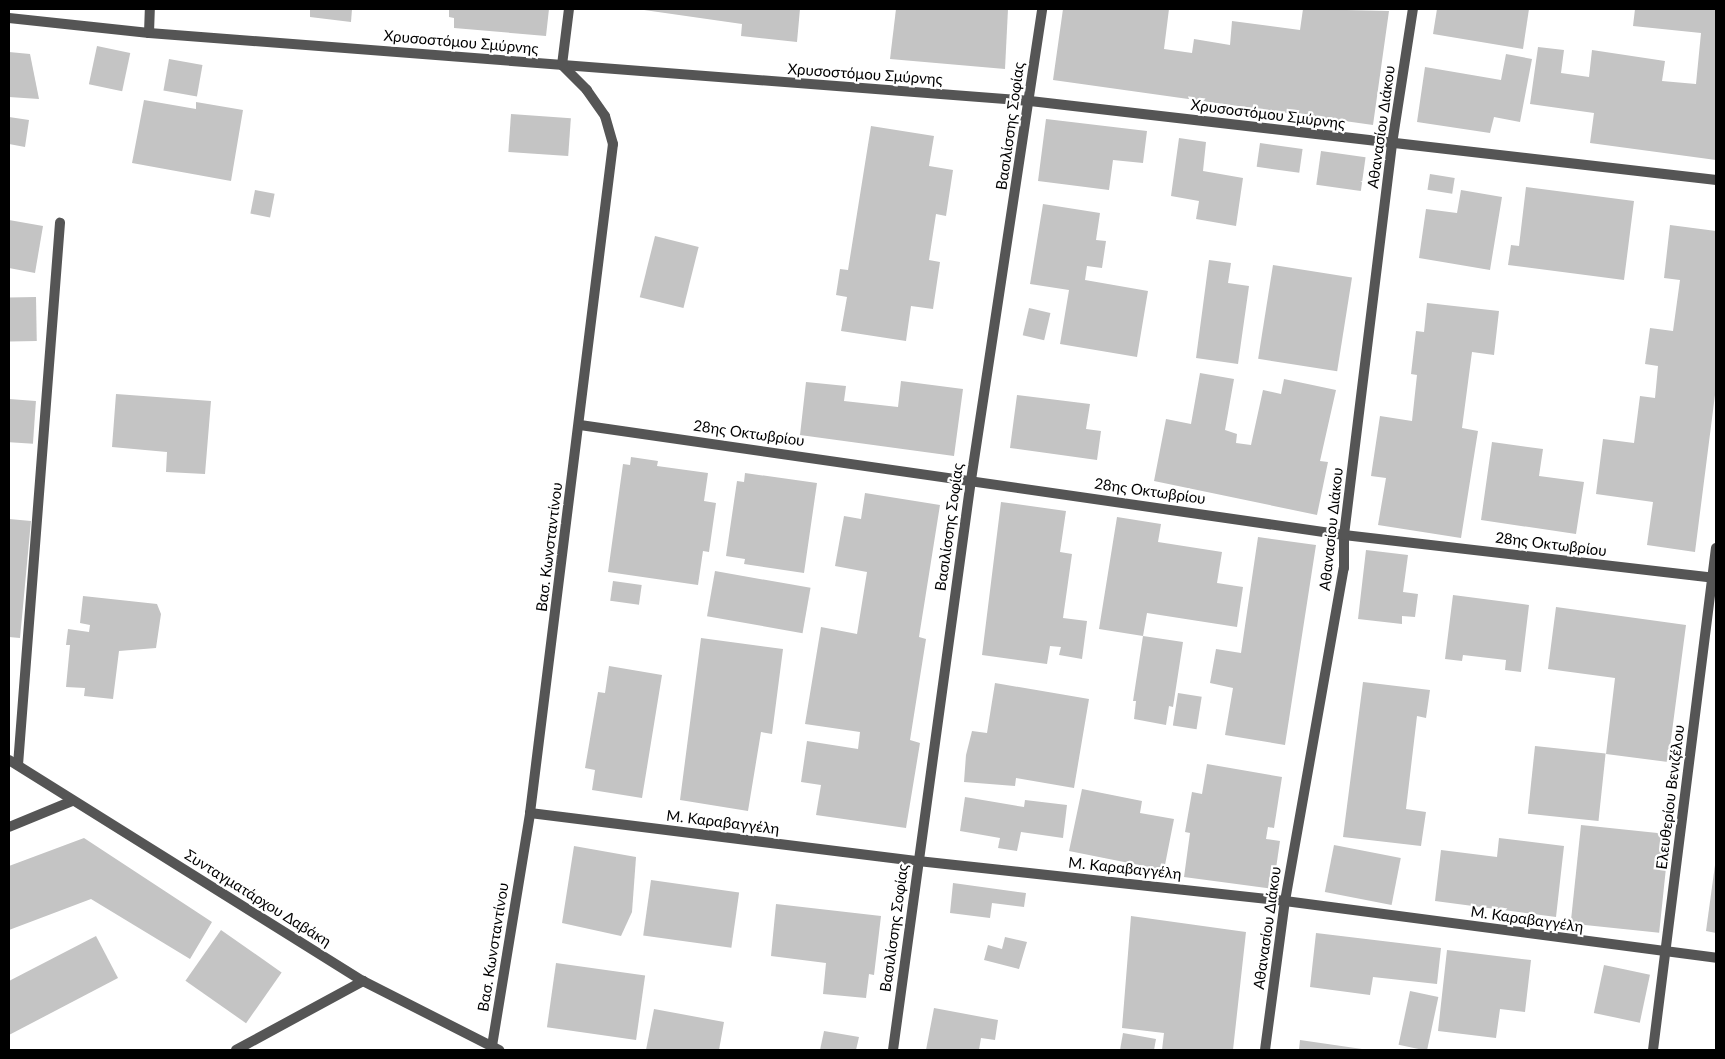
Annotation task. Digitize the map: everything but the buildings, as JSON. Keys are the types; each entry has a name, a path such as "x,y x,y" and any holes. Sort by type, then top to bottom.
{"street":[{"path":"149,32 150,9"},
{"path":"562,66 569,9"},
{"name":"Βασιλίσσης Σοφίας","path":"893,1050 971,480 1030,101 1042,9"},
{"name":"Αθανασίου Διάκου","path":"1265,1050 1285,901 1344,568 1344,535 1392,144 1414,9"},
{"name":"Χρυσοστόμου Σμύρνης","path":"9,18 149,32 562,66 1030,101 1716,180"},
{"name":"Βασ. Κωνσταντίνου","path":"495,1048 530,813 580,425 612,144 605,116 588,90 562,66"},
{"path":"18,766 60,223"},
{"name":"28ης Οκτωβρίου","path":"580,425 1344,535 1714,578"},
{"name":"Ελευθερίου Βενιζέλου","path":"1653,1050 1714,578 1716,548"},
{"name":"Συνταγματάρχου Δαβάκη","path":"9,760 363,981 495,1048"},
{"path":"9,828 72,801"},
{"name":"Μ. Καραβαγγέλη","path":"530,813 918,861 1285,901 1716,958"},
{"path":"236,1050 363,981"}]}
